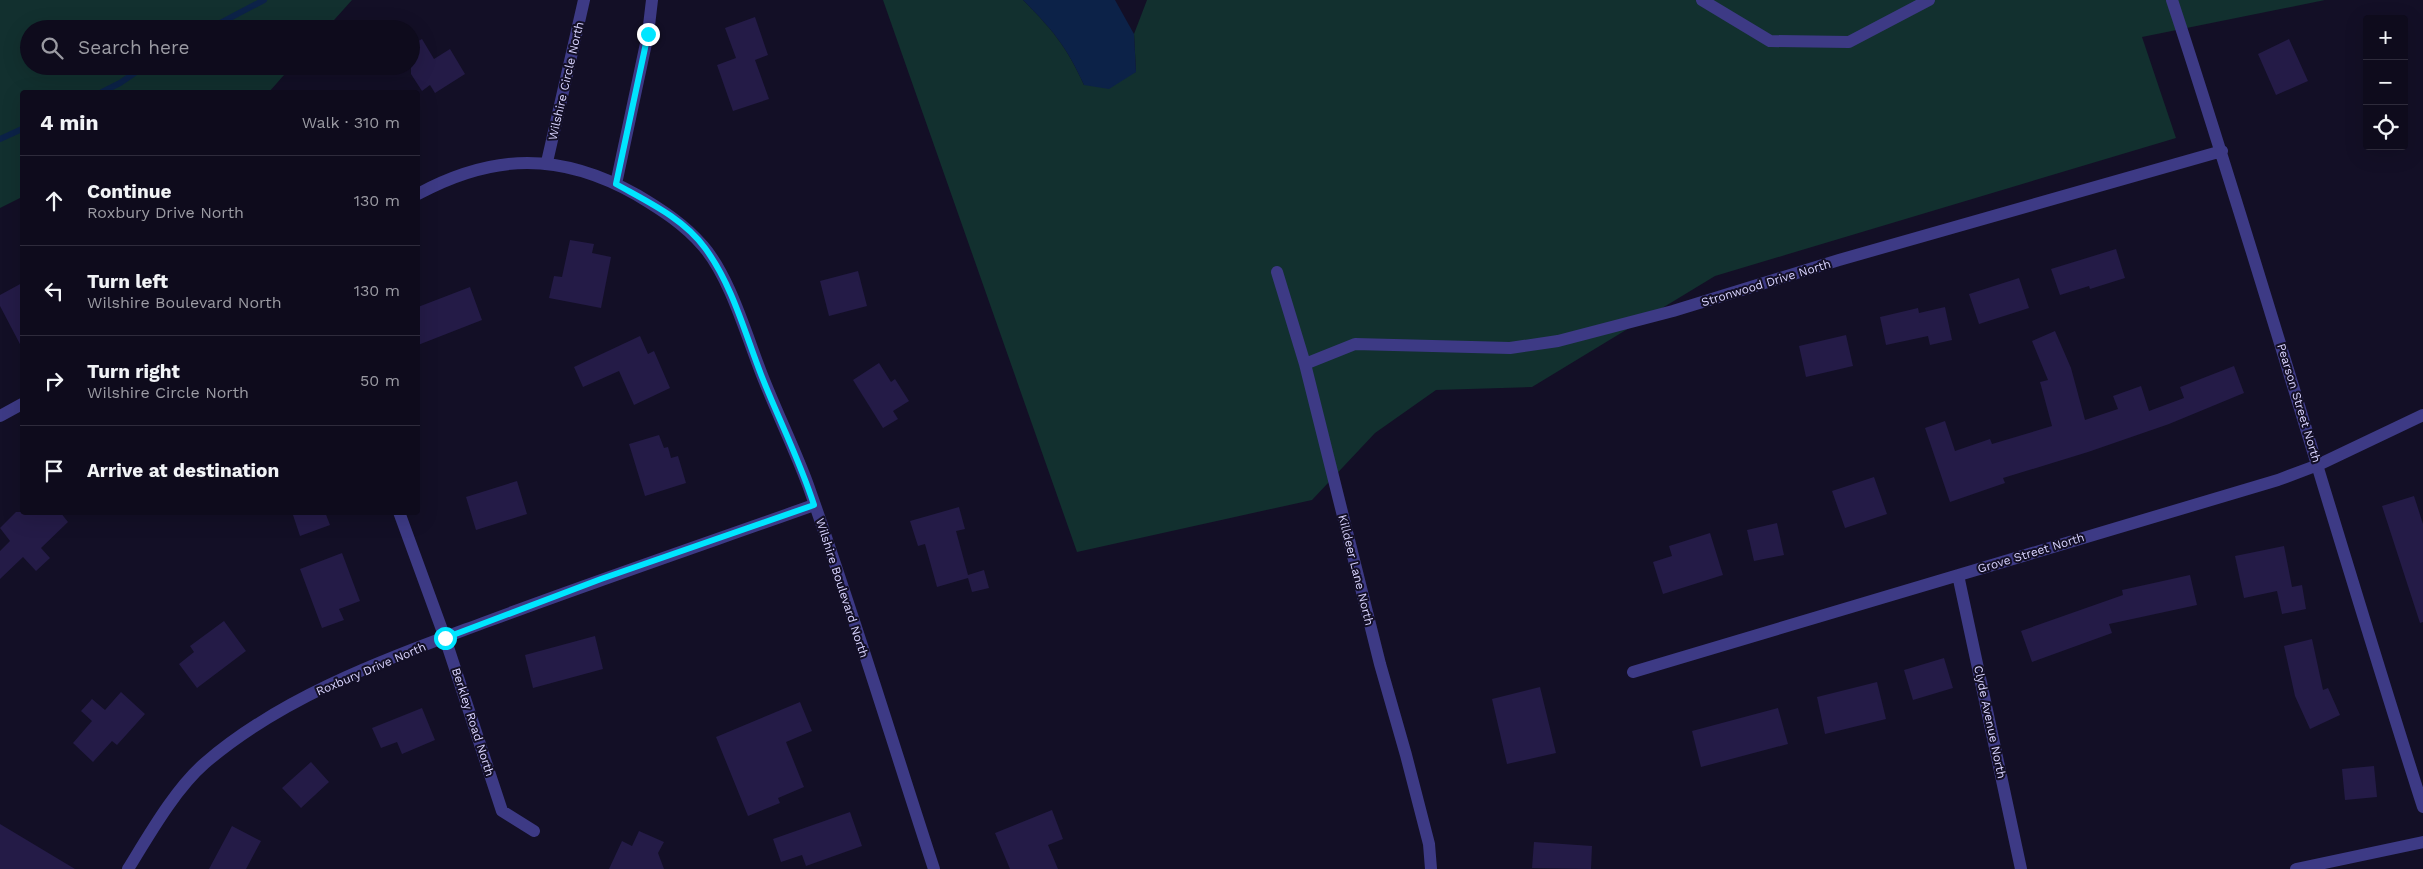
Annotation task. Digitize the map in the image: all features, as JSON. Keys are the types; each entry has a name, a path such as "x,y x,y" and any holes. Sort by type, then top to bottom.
{"street":[{"name":"Wilshire Circle North","path":"547,162 584,0"},
{"path":"616,184 648,34 652,0"},
{"path":"1702,0 1770,41 1849,42 1929,0"},
{"name":"Pearson Street North","path":"2172,0 2222,151 2370,641 2423,807"},
{"name":"Stronwood Drive North","path":"1305,364 1355,344 1510,348 1558,341 1673,311 1839,260 2222,151"},
{"name":"Wilshire Boulevard North","path":"420,193 438,183 484,167 509,163 547,162 616,184 665,211 685,227 705,248 725,283 745,330 814,505 934,869"},
{"name":"Killdeer Lane North","path":"1276,272 1305,364 1377,654 1426,835 1431,869"},
{"path":"0,416 20,405"},
{"name":"Grove Street North","path":"1633,672 2268,482 2318,465 2423,416"},
{"name":"Roxbury Drive North","path":"128,869 177,794 204,764 239,736 287,705 343,679 445,638 601,579 814,505"},
{"name":"Berkley Road North","path":"400,515 445,638 502,811 534,831"},
{"name":"Clyde Avenue North","path":"1958,575 2021,869"},
{"path":"2296,869 2423,842"}],"green space":[{"path":"0,0 352,0 334,20 20,20 20,75 284,75 271,90 20,90 20,198 0,208"},
{"path":"883,0 1023,0 1058,39 1084,85 1136,72 1134,34 1147,0 2325,0 2142,37 2176,138 1715,276 1532,387 1436,390 1375,433 1312,500 1077,552"}],"water":[{"path":"1023,0 1115,0 1134,34 1136,72 1109,89 1084,85 1058,39"}],"building":[{"path":"755,17 768,55 755,60 769,99 733,111 717,65 736,58 725,28"},
{"path":"422,39 434,59 450,49 465,74 435,93 430,85 422,91 412,75 420,75 420,40"},
{"path":"2289,39 2308,81 2276,95 2258,54"},
{"path":"570,240 594,244 592,253 611,257 601,308 549,298 554,276 562,277"},
{"path":"2116,249 2125,278 2090,289 2089,286 2060,295 2051,269"},
{"path":"858,271 867,306 829,316 820,281"},
{"path":"2019,278 2029,308 1979,324 1969,294"},
{"path":"20,284 20,344 0,306 0,295"},
{"path":"470,287 482,320 420,344 420,306"},
{"path":"1945,307 1952,340 1930,345 1928,336 1886,345 1880,317 1918,308 1919,313"},
{"path":"2055,331 2071,368 2085,420 2118,409 2113,396 2141,386 2149,411 2184,398 2180,387 2234,366 2244,393 2169,424 2088,452 2003,478 2005,483 1950,502 1925,428 1945,421 1955,451 1990,439 1992,444 2052,426 2040,382 2048,380 2032,341"},
{"path":"1846,335 1853,366 1806,377 1799,346"},
{"path":"640,336 648,354 654,351 670,388 634,405 619,371 583,387 574,367"},
{"path":"879,363 891,382 895,379 909,401 893,411 898,419 883,428 853,380"},
{"path":"659,435 664,448 668,447 671,458 678,456 686,483 645,496 629,444"},
{"path":"1874,477 1887,514 1845,528 1832,491"},
{"path":"517,481 527,514 476,530 466,497"},
{"path":"2414,496 2423,524 2423,622 2420,623 2382,506"},
{"path":"959,507 965,529 956,531 968,575 984,570 989,588 972,592 968,578 937,587 925,544 918,546 910,521"},
{"path":"16,512 20,512 20,515 62,515 68,522 41,548 50,558 36,571 23,557 0,579 0,551 10,541 0,528"},
{"path":"293,515 326,515 330,525 300,536"},
{"path":"1777,523 1784,555 1754,561 1747,530"},
{"path":"1710,533 1723,575 1663,594 1653,562 1672,556 1669,546"},
{"path":"2284,546 2292,587 2302,585 2306,609 2282,614 2277,591 2244,598 2235,556"},
{"path":"342,553 360,601 339,609 344,620 322,628 300,569"},
{"path":"2190,575 2197,605 2109,624 2112,633 2032,662 2021,631 2123,595 2122,590"},
{"path":"224,621 246,651 197,688 179,664 194,652 190,646"},
{"path":"595,636 603,669 533,688 525,655"},
{"path":"2312,639 2323,690 2328,688 2340,715 2310,729 2295,696 2284,646"},
{"path":"1944,658 1953,688 1913,700 1904,670"},
{"path":"1877,682 1886,719 1825,734 1817,697"},
{"path":"1540,687 1556,753 1507,764 1492,699"},
{"path":"121,692 145,714 117,745 112,741 93,762 73,743 92,721 81,711 92,699 105,710"},
{"path":"800,702 812,731 786,742 804,787 778,798 780,803 748,816 716,737"},
{"path":"422,708 435,740 402,754 397,742 381,748 372,728"},
{"path":"1778,708 1788,744 1701,767 1692,731"},
{"path":"311,762 329,782 301,808 282,788"},
{"path":"2374,766 2377,797 2345,800 2342,769"},
{"path":"1052,810 1063,839 1048,845 1058,869 1010,869 995,833"},
{"path":"850,812 862,846 806,866 802,855 781,862 773,839"},
{"path":"0,824 75,869 0,869"},
{"path":"232,826 261,841 246,869 209,869"},
{"path":"639,831 664,842 658,853 664,869 609,869 622,841 632,846"},
{"path":"1534,842 1592,846 1591,869 1532,868"}],"waterway":[{"path":"226,20 264,0"},
{"path":"106,90 132,75"},
{"path":"0,139 20,130"}],"route":[{"path":"445,638 601,579 814,505 807,483 785,434 745,330 725,283 705,248 685,227 665,211 616,184 648,34"}]}
